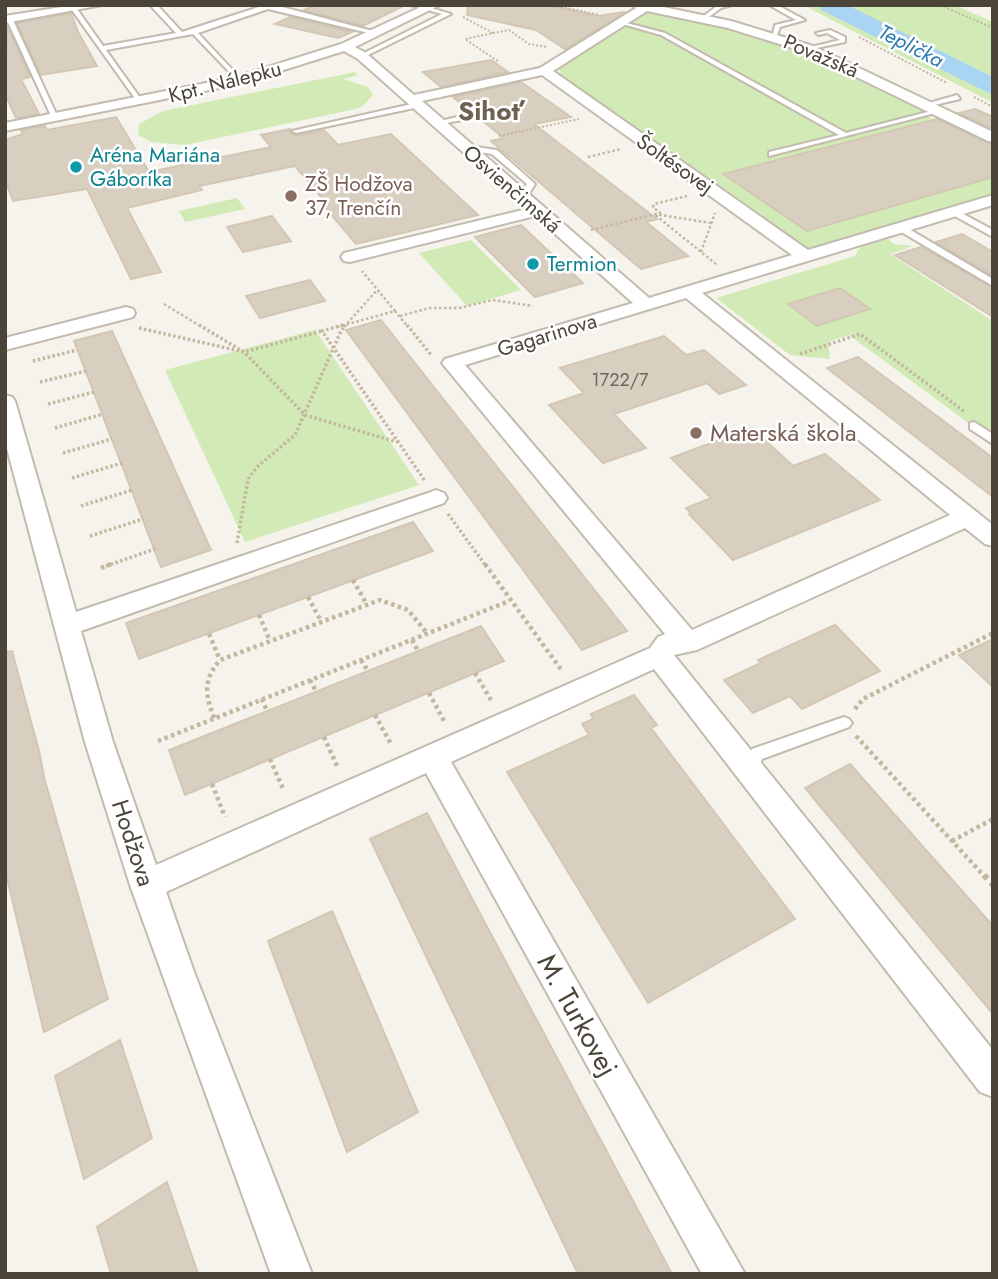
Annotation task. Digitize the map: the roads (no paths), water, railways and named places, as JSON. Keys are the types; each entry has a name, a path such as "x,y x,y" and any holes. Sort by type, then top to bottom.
{"street":[{"path":"8,20 28,11 75,10 97,5"},
{"path":"413,102 544,71 621,22 641,6"},
{"name":"Považská","path":"641,6 704,18 809,49 993,138"},
{"name":"Kpt. Nálepku","path":"5,127 239,80 345,47 432,7"},
{"name":"Osvienčimská","path":"345,47 362,56 646,305"},
{"name":"Šoltésovej","path":"544,71 806,257"},
{"name":"Gagarinova","path":"688,643 452,363 993,200"},
{"path":"350,257 537,211"},
{"path":"690,292 993,538"},
{"path":"5,344 128,320"},
{"name":"Hodžova","path":"5,401 99,742 146,885 292,1274"},
{"path":"66,626 436,498"},
{"path":"146,885 659,655 667,644 688,643 967,517"},
{"path":"659,655 993,1079"},
{"name":"M. Turkovej","path":"432,757 724,1274"}],"lane":[{"path":"153,5 180,34"},
{"path":"362,56 449,11 413,5"},
{"path":"704,18 719,7 729,5"},
{"path":"772,5 802,20 777,26 774,37"},
{"path":"104,48 194,32 271,6 377,33"},
{"path":"75,10 104,48 139,102"},
{"path":"8,20 56,118"},
{"path":"621,22 663,34 845,135"},
{"path":"809,49 843,41 843,38 828,31 819,33"},
{"path":"194,32 239,80"},
{"path":"926,104 953,96 967,98"},
{"path":"296,131 413,102"},
{"path":"772,154 939,111"},
{"path":"436,123 474,115"},
{"path":"954,212 993,234"},
{"path":"901,228 993,283"},
{"path":"971,420 993,440"},
{"path":"748,769 757,754 844,723"}],"waterway":[{"name":"Teplička","path":"829,5 993,87"}],"place":[{"name":"Aréna Mariána Gáboríka","path":"76,167"},
{"name":"ZŠ Hodžova 37, Trenčín","path":"291,196"},
{"name":"Termion","path":"533,264"},
{"name":"Materská škola","path":"696,433"}],"district":[{"name":"Sihoť","path":"491,111"}]}
